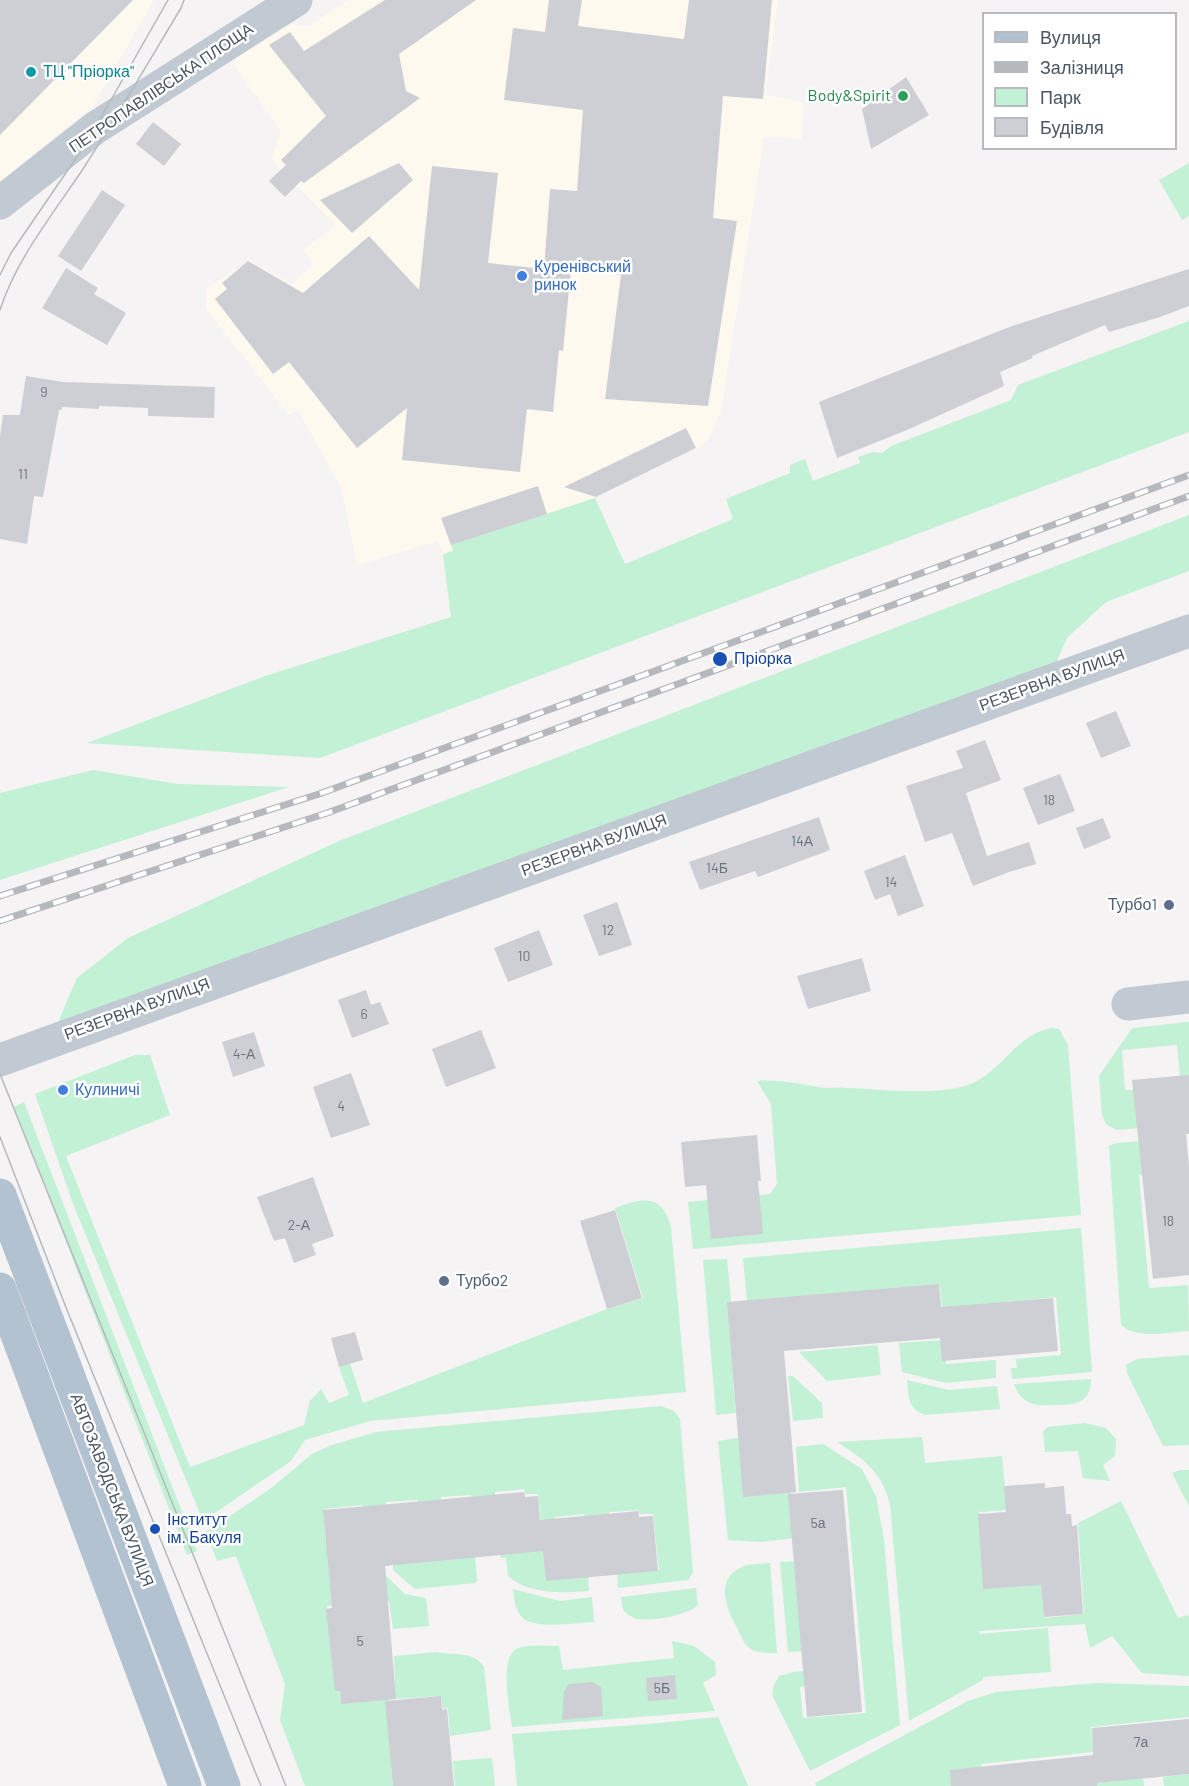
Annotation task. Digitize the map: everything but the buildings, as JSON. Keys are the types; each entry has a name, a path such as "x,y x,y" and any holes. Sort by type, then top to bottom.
{"main road":[{"name":"АВТОЗАВОДСЬКА ВУЛИЦЯ","path":"0,1195 224,1786"},
{"name":"АВТОЗАВОДСЬКА ВУЛИЦЯ","path":"0,1288 185,1786"}],"street":[{"name":"ПЕТРОПАВЛІВСЬКА ПЛОЩА","path":"0,203 95,128 296,0"},
{"name":"РЕЗЕРВНА ВУЛИЦЯ","path":"0,1060 1189,631"},
{"path":"1128,1004 1189,997"}],"shaded area":[{"path":"0,0 154,0 93,106 0,181"},
{"name":"Куренівський ринок","path":"349,0 778,0 765,95 803,102 802,139 764,137 721,412 708,440 698,448 595,498 453,551 443,554 438,541 357,565 341,488 298,410 289,415 206,309 206,289 249,261 292,284 313,264 303,250 336,226 271,159 281,131 238,71 229,51 280,23 309,26"}],"green space":[{"path":"1189,163 1189,216 1182,220 1159,180"},
{"path":"1189,321 1189,432 320,758 87,743 265,676 451,617 443,554 453,551 451,545 595,498 625,564 733,519 726,499 790,473 790,465 805,459 813,481 860,463 858,457 872,452 882,453 891,446 1011,400 1018,385"},
{"path":"1189,515 1189,571 1106,602 1067,638 1056,663 55,1029 77,978 128,938 339,841"},
{"path":"93,770 178,784 289,787 0,880 0,793"},
{"path":"1189,1022 1189,1087 1181,1088 1177,1045 1122,1050 1125,1090 1137,1090 1140,1128 1117,1130 1106,1124 1102,1115 1099,1076 1132,1028"},
{"path":"1051,1028 1059,1029 1068,1045 1081,1215 693,1249 688,1202 770,1194 777,1184 771,1104 757,1081 825,1088 902,1091 957,1088 984,1077 1025,1040"},
{"path":"135,1055 150,1055 170,1115 66,1156 190,1467 304,1425 310,1401 321,1389 329,1403 349,1395 339,1367 350,1363 363,1403 607,1309 643,1298 615,1208 634,1202 656,1203 667,1216 671,1227 686,1392 370,1421 305,1440 291,1461 203,1521 73,1204 35,1094"},
{"path":"24,1102 197,1551 187,1555 14,1107"},
{"path":"1141,1141 1144,1174 1139,1175 1149,1288 1188,1285 1189,1331 1144,1334 1128,1330 1121,1325 1109,1146 1116,1143"},
{"path":"1081,1228 1092,1372 1012,1379 1011,1368 1017,1368 1016,1359 1061,1355 1056,1297 942,1308 940,1285 747,1301 743,1258"},
{"path":"727,1259 739,1382 733,1383 736,1413 716,1415 703,1260"},
{"path":"943,1340 946,1364 996,1360 996,1378 946,1383 902,1372 899,1343"},
{"path":"878,1345 881,1375 827,1381 799,1352"},
{"path":"1189,1355 1189,1445 1163,1446 1127,1373 1126,1365 1137,1359"},
{"path":"788,1376 793,1376 822,1403 823,1418 793,1421"},
{"path":"1091,1379 1088,1394 1084,1399 1067,1405 1029,1403 1021,1396 1014,1384"},
{"path":"907,1380 949,1390 997,1386 1000,1409 925,1415 912,1405"},
{"path":"661,1406 674,1411 680,1419 693,1573 688,1580 618,1588 617,1574 659,1570 653,1514 640,1514 639,1510 609,1512 609,1516 585,1518 584,1514 555,1517 555,1521 541,1522 538,1494 525,1494 524,1489 495,1492 495,1496 441,1497 441,1502 418,1505 417,1500 386,1502 386,1507 364,1510 363,1505 324,1509 325,1539 331,1539 328,1563 332,1606 327,1606 341,1702 389,1698 396,1767 391,1768 393,1786 305,1786 280,1720 285,1684 236,1556 217,1561 206,1532 270,1489 312,1454 332,1445 376,1432"},
{"path":"1085,1423 1106,1428 1116,1439 1115,1456 1103,1465 1110,1481 1083,1478 1078,1451 1045,1452 1043,1432 1047,1427"},
{"path":"922,1437 925,1463 1002,1456 1007,1510 979,1512 984,1587 1041,1583 1044,1618 1084,1614 1078,1523 1121,1501 1178,1618 1189,1615 1189,1676 1142,1673 1112,1636 1090,1648 1085,1624 979,1631 980,1634 1048,1628 1051,1672 983,1677 983,1680 909,1721 890,1504 882,1483 871,1467 837,1442"},
{"path":"738,1438 791,1492 794,1538 761,1542 728,1540 718,1441"},
{"path":"823,1444 862,1469 876,1496 884,1540 900,1725 810,1771 772,1695 779,1676 806,1671 808,1686 800,1687 803,1718 866,1713 846,1487 799,1492 796,1447"},
{"path":"1189,1470 1189,1506 1172,1473"},
{"path":"543,1550 588,1575 589,1591 536,1590 508,1576 506,1558 501,1558 500,1553"},
{"path":"475,1556 476,1583 415,1589 393,1570 393,1564"},
{"path":"796,1561 804,1651 788,1652 780,1562"},
{"path":"770,1563 777,1653 759,1652 747,1646 732,1617 725,1595 727,1580 738,1569 749,1565"},
{"path":"381,1571 405,1594 426,1598 429,1626 393,1629 389,1601 383,1601"},
{"path":"696,1588 698,1605 677,1615 658,1619 641,1619 634,1618 623,1610 621,1597"},
{"path":"513,1589 560,1601 592,1597 594,1622 558,1625 530,1622 519,1613"},
{"path":"672,1641 694,1646 715,1662 716,1675 703,1683 715,1711 512,1727 507,1673 511,1654 516,1649 531,1646 559,1646 563,1670 674,1658"},
{"path":"437,1652 469,1656 484,1667 491,1730 450,1736 448,1708 443,1709 441,1696 393,1699 391,1684 395,1684 394,1656"},
{"path":"1097,1683 1189,1686 1189,1717 1091,1727 1093,1752 981,1764 984,1786 816,1786 815,1783 968,1701 996,1692"},
{"path":"718,1717 748,1786 517,1786 512,1734"},
{"path":"492,1758 495,1786 455,1786 453,1761"},
{"path":"1189,1774 1189,1786 1164,1786 1163,1777"},
{"path":"1143,1778 1144,1786 1097,1786 1097,1783"}],"tram line":[{"path":"0,275 11,253 87,142 168,0"},
{"path":"0,310 15,273 25,256 107,131 184,0"},
{"path":"0,1074 286,1786"},
{"path":"0,1137 67,1310 261,1786"}],"railway":[{"path":"0,896 319,794 1189,475"},
{"path":"0,921 327,813 1189,496"}],"place":[{"name":"ТЦ \"Пріорка\"","path":"31,72"},
{"name":"Body&Spirit","path":"903,96"},
{"name":"Куренівський ринок","path":"522,276"},
{"name":"Пріорка","path":"720,659"},
{"name":"Турбо1","path":"1169,905"},
{"name":"Кулиничі","path":"63,1090"},
{"name":"Турбо2","path":"444,1281"},
{"name":"Інститут ім. Бакуля","path":"155,1529"}]}
